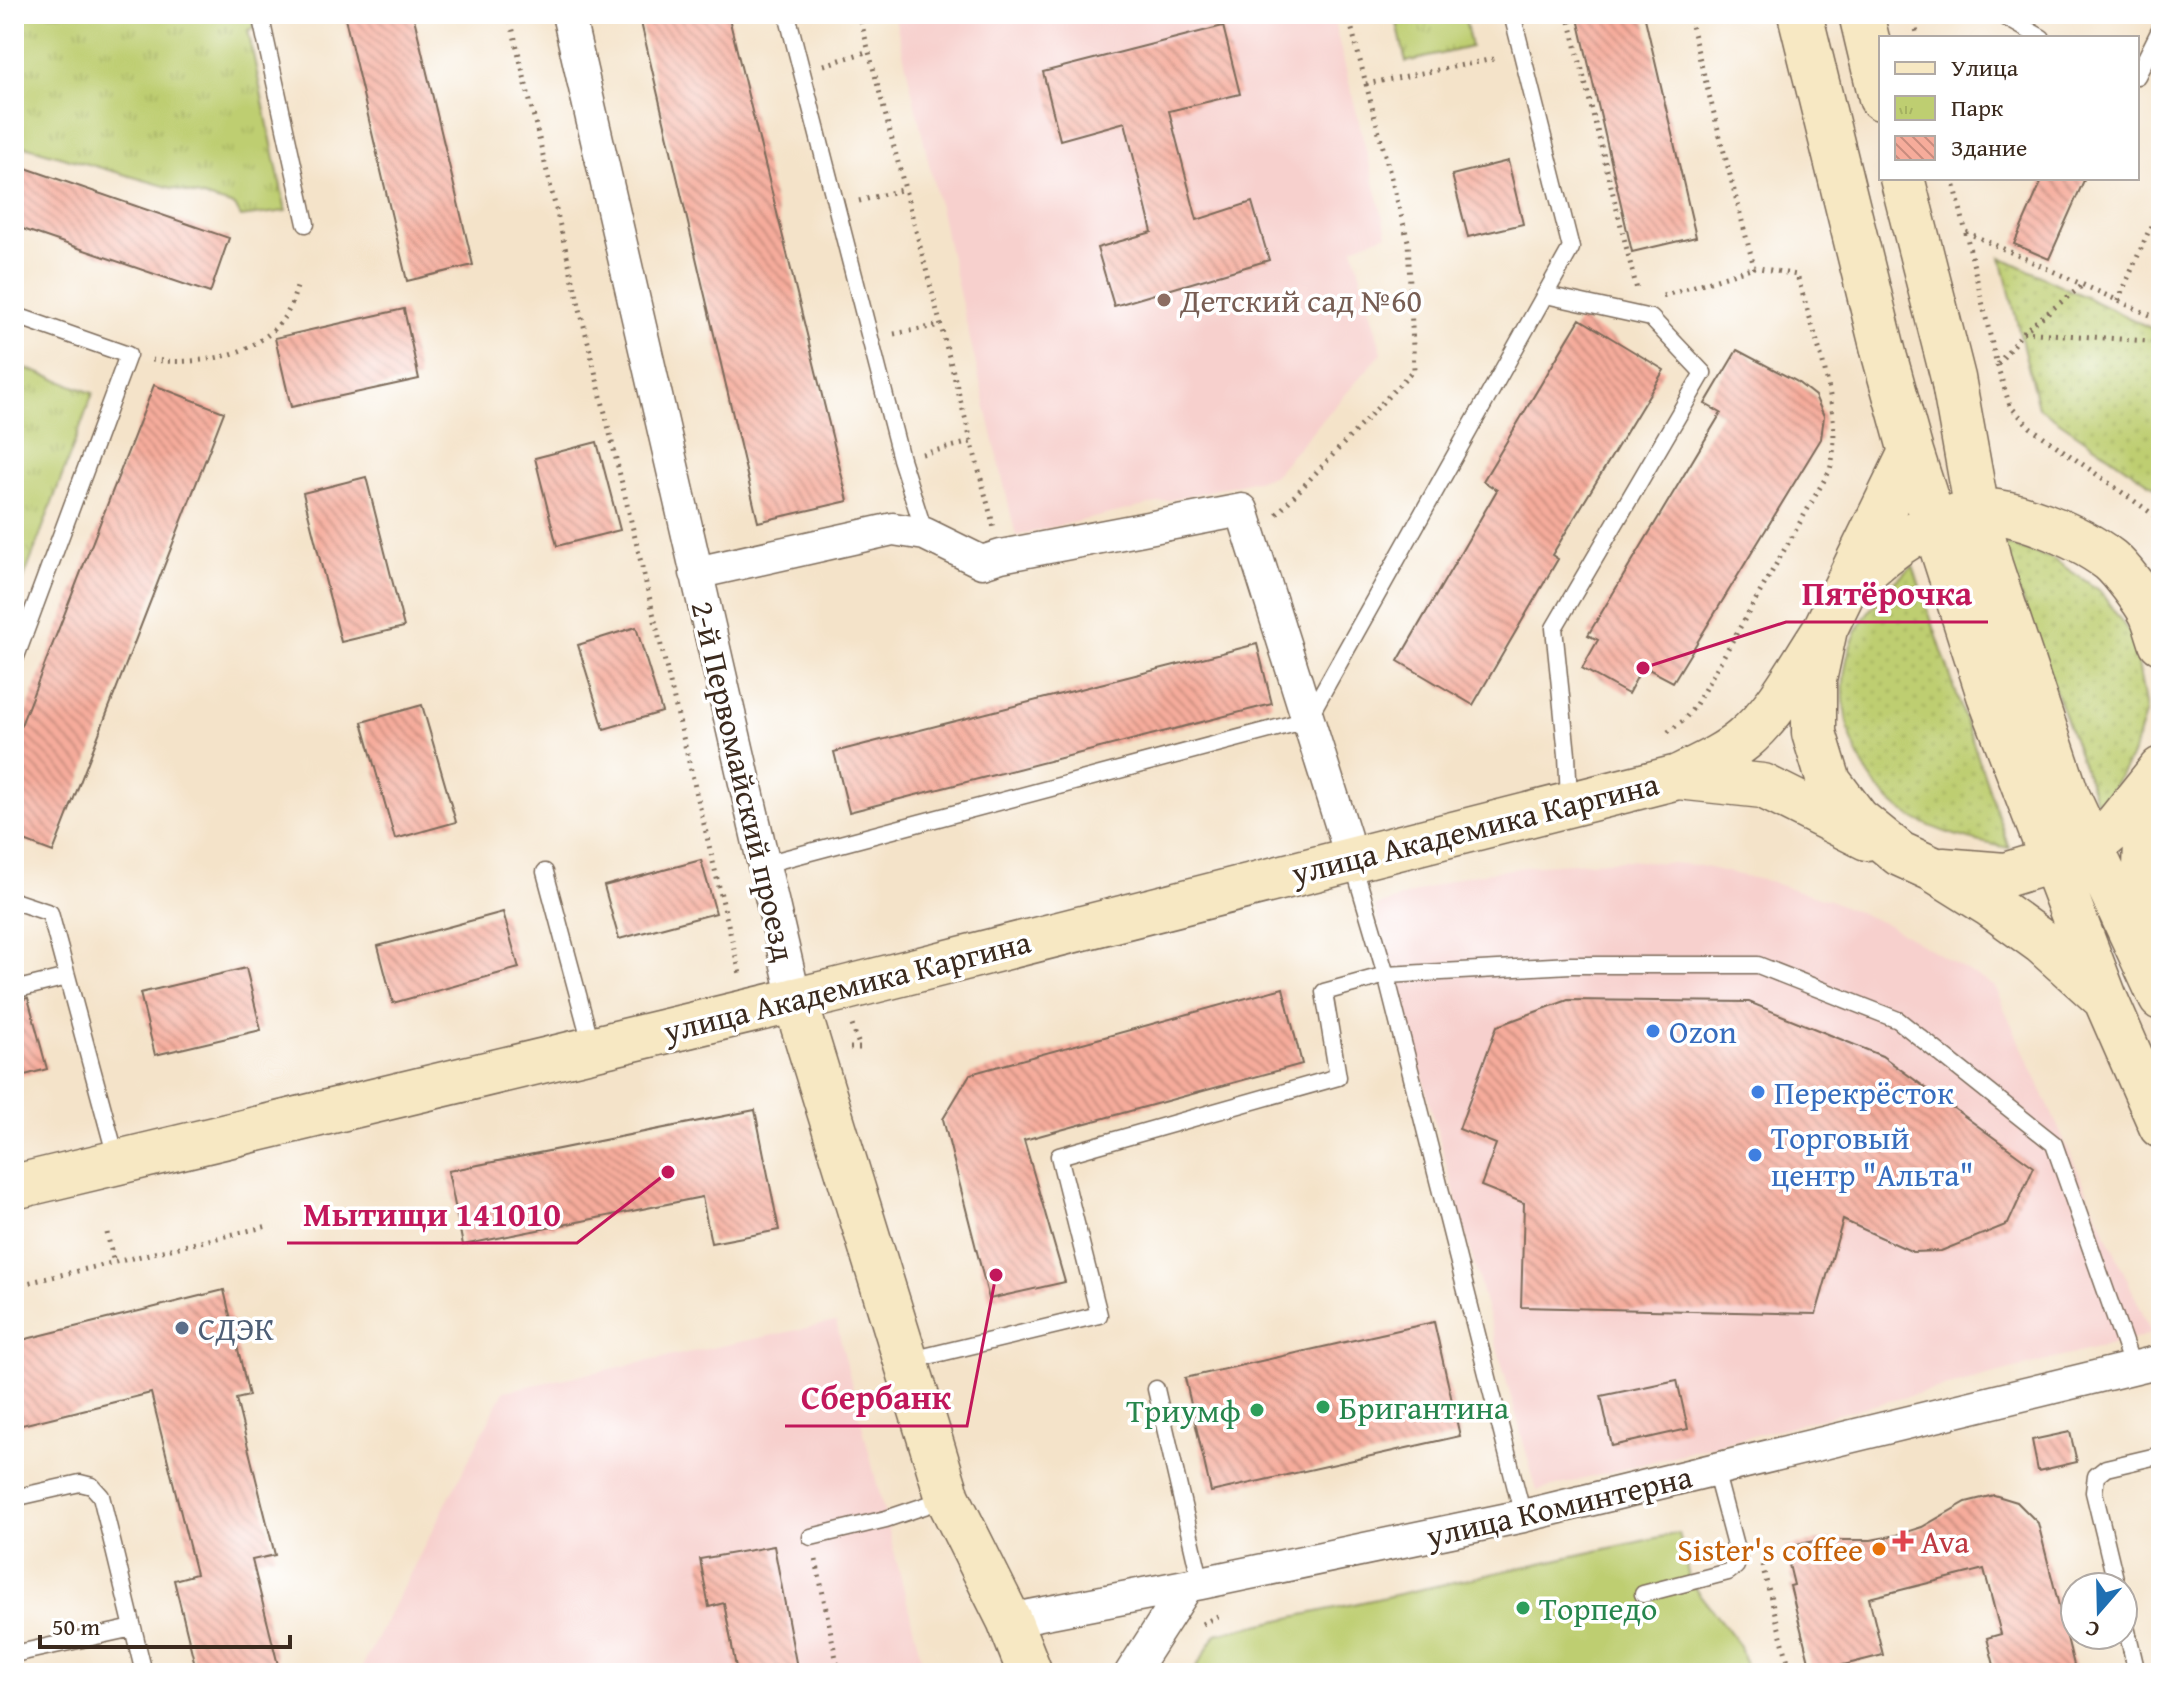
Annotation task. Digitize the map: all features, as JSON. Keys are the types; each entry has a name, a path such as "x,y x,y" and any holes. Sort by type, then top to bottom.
{"street":[{"name":"2-й Первомайский проезд","path":"568,14 795,1000 948,1498 1009,1620"},
{"path":"1800,14 1877,328 1911,452 1989,695 2072,856 2154,982"},
{"path":"1861,14 1879,90"},
{"path":"1903,180 1953,378 1990,565 2067,795 2072,856 2105,998 2161,1126"},
{"path":"1967,443 2012,491 2068,536 2111,561 2161,597"},
{"path":"1678,777 1744,740 1771,711 1834,612 1911,452"},
{"path":"696,573 893,529 925,534 982,562 1242,510 1352,859"},
{"path":"2068,536 2014,515 1977,511 1935,521 1885,551 1834,612 1814,680 1814,733 1829,782 1857,819 1916,862 2005,875 2072,856 2113,829 2161,769"},
{"path":"2111,561 2151,612 2161,642"},
{"path":"1678,777 1763,786 1916,862 1989,904 2043,943 2105,998"},
{"name":"улица Академика Каргина","path":"14,1187 795,1000 1678,777"},
{"path":"2154,982 2143,922 2146,842 2161,778"},
{"name":"улица Коминтерна","path":"1009,1620 1523,1516 2147,1365"},
{"path":"1131,1673 1194,1584"},
{"path":"1009,1620 1030,1673"}],"lane":[{"path":"260,14 306,224"},
{"path":"787,14 901,459 925,534"},
{"path":"765,864 1307,720 1571,248 1512,14"},
{"path":"2000,14 2038,36"},
{"path":"2139,72 2161,28"},
{"path":"1546,295 1651,318 1703,373 1554,628 1569,804"},
{"path":"14,315 128,355 14,662"},
{"path":"1352,859 1386,975 1523,1516"},
{"path":"545,872 592,1049"},
{"path":"14,901 50,913 117,1163"},
{"path":"905,1361 1099,1315 1059,1156 1338,1077 1324,992 1386,975 1571,965 1758,965 1898,1020 2054,1144 2147,1365"},
{"path":"14,990 67,977"},
{"path":"1156,1389 1194,1584"},
{"path":"2113,1571 2094,1492 2096,1476 2106,1468 2161,1455"},
{"path":"1643,1594 1728,1572 1736,1566 1738,1557 1715,1470"},
{"path":"14,1498 80,1483 92,1486 101,1496 144,1673"},
{"path":"811,1537 886,1519 948,1498"},
{"path":"14,1654 133,1628"},
{"path":"2132,1651 2137,1673"}],"path":[{"path":"509,14 733,953"},
{"path":"859,14 1001,556"},
{"path":"1250,541 1414,369 1408,241 1348,14"},
{"path":"1568,14 1640,304"},
{"path":"1688,14 1754,267"},
{"path":"1913,14 1918,36"},
{"path":"802,72 869,51"},
{"path":"1366,84 1522,54"},
{"path":"1953,180 1997,365 2010,406 2030,427 2161,520"},
{"path":"837,207 905,189"},
{"path":"2118,301 2161,203"},
{"path":"1966,232 2161,320"},
{"path":"1655,299 1754,267 1797,275 1833,408 1836,448 1830,470 1695,706 1683,721 1668,732"},
{"path":"1997,365 2023,332 2083,285"},
{"path":"128,355 178,363 238,352 263,339 285,316 297,287"},
{"path":"871,339 941,325"},
{"path":"2023,332 2161,342"},
{"path":"901,459 971,442"},
{"path":"14,1286 268,1226"},
{"path":"107,1233 114,1263"},
{"path":"811,1537 839,1673"},
{"path":"1759,1554 1791,1673"}],"shaded area":[{"name":"Детский сад №60","path":"894,14 1332,14 1387,234 1353,247 1382,353 1273,476 1016,536"},
{"path":"1625,860 1696,865 1829,900 1890,926 1994,986 2152,1334 1537,1491 1375,907 1463,876 1539,865"},
{"path":"836,1322 925,1673 359,1673 504,1391"}],"green space":[{"path":"14,14 251,14 254,28 248,30 286,211 241,217 235,206 14,143"},
{"path":"1395,14 1464,14 1471,47 1406,62"},
{"path":"2001,257 2161,333 2161,491 2038,407"},
{"path":"14,364 93,393 14,605"},
{"path":"2001,543 2051,558 2099,590 2134,639 2146,711 2132,756 2099,809"},
{"path":"1913,566 2009,848 1946,832 1910,816 1889,799 1871,778 1857,754 1848,727 1844,700 1845,672 1851,645 1874,605"},
{"name":"Торпедо","path":"1679,1533 1690,1582 1740,1646 1747,1673 1193,1673 1216,1634"}],"building":[{"path":"344,14 413,14 473,265 407,281"},
{"path":"639,14 728,14 848,501 758,522"},
{"path":"1577,14 1644,14 1696,237 1632,252"},
{"path":"1223,26 1240,94 1169,111 1197,220 1252,202 1269,260 1114,306 1097,248 1152,232 1125,122 1060,140 1043,72"},
{"path":"1508,161 1523,224 1468,237 1452,175"},
{"path":"14,164 229,238 210,293 14,226"},
{"path":"2042,180 2084,180 2049,259 2014,244"},
{"path":"404,309 419,379 291,407 275,338"},
{"path":"1580,319 1664,370 1552,555 1558,559 1473,705 1398,661 1497,490 1483,481"},
{"path":"1737,350 1796,381 1815,396 1824,416 1821,439 1673,682 1643,666 1628,694 1582,668 1598,640 1588,635 1721,413 1705,404"},
{"path":"154,385 224,412 53,852 14,837 14,743"},
{"path":"597,442 620,530 557,546 535,458"},
{"path":"366,477 404,627 341,642 303,493"},
{"path":"636,627 662,712 604,729 578,645"},
{"path":"1257,644 1272,704 849,812 834,752"},
{"path":"422,705 456,822 395,839 362,722"},
{"path":"701,860 716,913 619,939 604,886"},
{"path":"503,912 519,968 393,1003 378,946"},
{"path":"246,968 261,1030 155,1055 140,993"},
{"path":"1283,988 1302,1064 1024,1140 1065,1282 989,1299 943,1119 970,1074"},
{"path":"28,998 47,1069 14,1078 14,1001"},
{"name":"Торговый центр \"Альта\"","path":"1568,1000 1749,1002 1882,1056 2034,1167 2008,1224 1941,1251 1913,1252 1843,1220 1816,1314 1521,1307 1524,1203 1481,1186 1496,1144 1459,1129 1497,1026"},
{"path":"755,1110 779,1230 711,1243 702,1197 463,1245 448,1171"},
{"path":"224,1290 249,1396 236,1399 275,1555 252,1560 280,1673 197,1673 174,1580 196,1574 151,1393 14,1427 14,1342"},
{"name":"Бригантина","path":"1434,1322 1460,1436 1211,1492 1185,1378"},
{"path":"1677,1380 1688,1429 1612,1446 1601,1396"},
{"path":"2070,1432 2077,1462 2038,1471 2032,1440"},
{"path":"1994,1495 2017,1502 2038,1523 2059,1606 2059,1651 2070,1651 2076,1673 1996,1673 1987,1638 2001,1634 1984,1569 1869,1598 1883,1655 1812,1673 1790,1586 1794,1585 1785,1548 1818,1540 1871,1540 1897,1535 1922,1527 1966,1502"},
{"path":"774,1546 798,1673 737,1673 724,1603 709,1607 700,1559"}],"place":[{"name":"Детский сад №60","path":"1164,300"},
{"name":"Пятёрочка","path":"1643,668"},
{"name":"Ozon","path":"1653,1031"},
{"name":"Перекрёсток","path":"1758,1092"},
{"name":"Торговый центр \"Альта\"","path":"1755,1155"},
{"name":"Мытищи 141010","path":"668,1172"},
{"name":"Сбербанк","path":"996,1275"},
{"name":"СДЭК","path":"182,1328"},
{"name":"Бригантина","path":"1323,1407"},
{"name":"Триумф","path":"1257,1410"},
{"name":"Ava","path":"1903,1541"},
{"name":"Sister's coffee","path":"1879,1549"},
{"name":"Торпедо","path":"1523,1608"}]}
